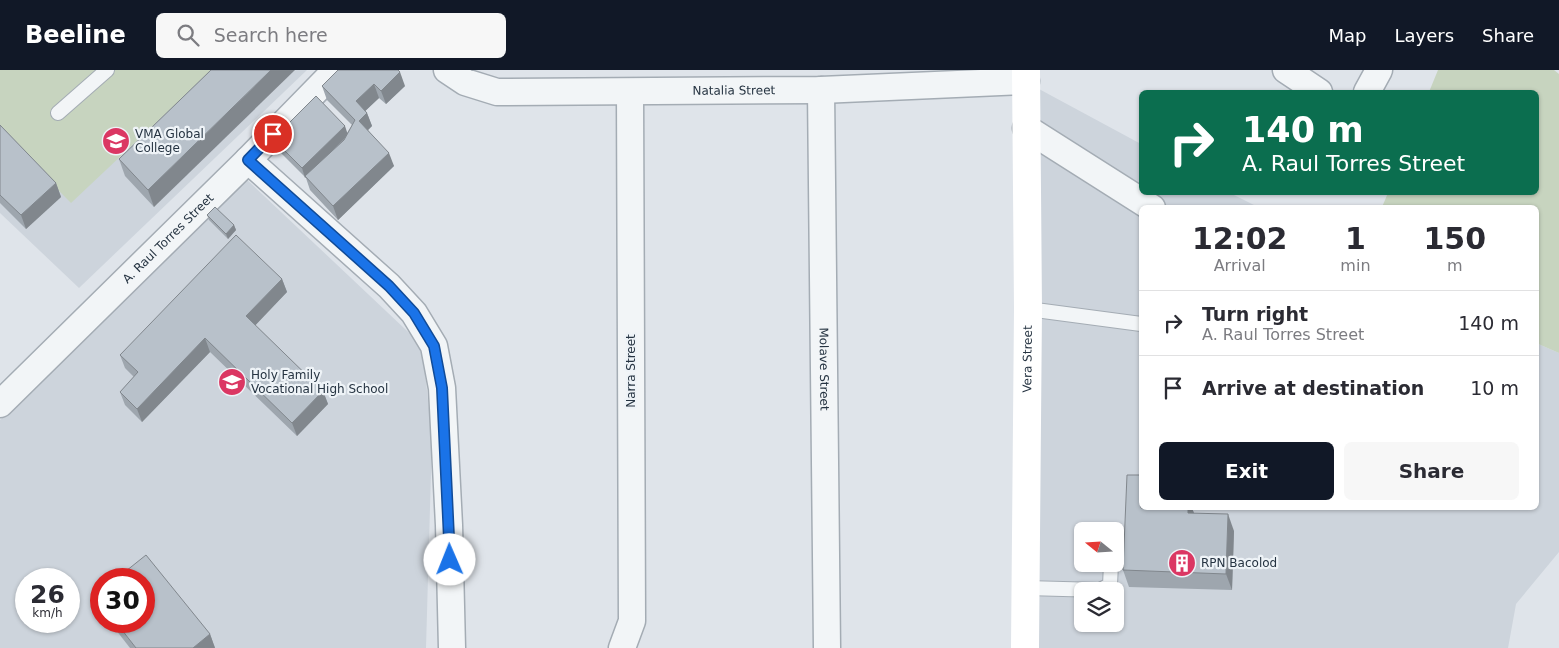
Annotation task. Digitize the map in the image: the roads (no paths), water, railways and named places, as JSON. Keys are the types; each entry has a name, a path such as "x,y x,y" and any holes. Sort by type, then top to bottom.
{"street":[{"name":"A. Raul Torres Street","path":"0,404 248,160 336,70"},
{"name":"Natalia Street","path":"447,70 465,82 497,92 821,90 1026,75"},
{"path":"1286,70 1315,90"},
{"path":"1368,90 1379,70"},
{"name":"Vera Street","path":"1025,648 1028,309 1026,75"},
{"name":"Molave Street","path":"821,90 827,648"},
{"name":"Narra Street","path":"622,648 632,621 630,92"},
{"path":"1026,128 1147,205"},
{"path":"248,160 389,286 414,313 434,346 442,388 449,525 452,648"}],"lane":[{"path":"58,113 106,70"},
{"path":"1028,309 1139,324"},
{"path":"1026,588 1100,590 1110,585 1111,572"}],"place":[{"name":"VMA Global College","path":"116,141"},
{"name":"Holy Family Vocational High School","path":"232,382"},
{"name":"RPN Bacolod","path":"1182,563"}]}
